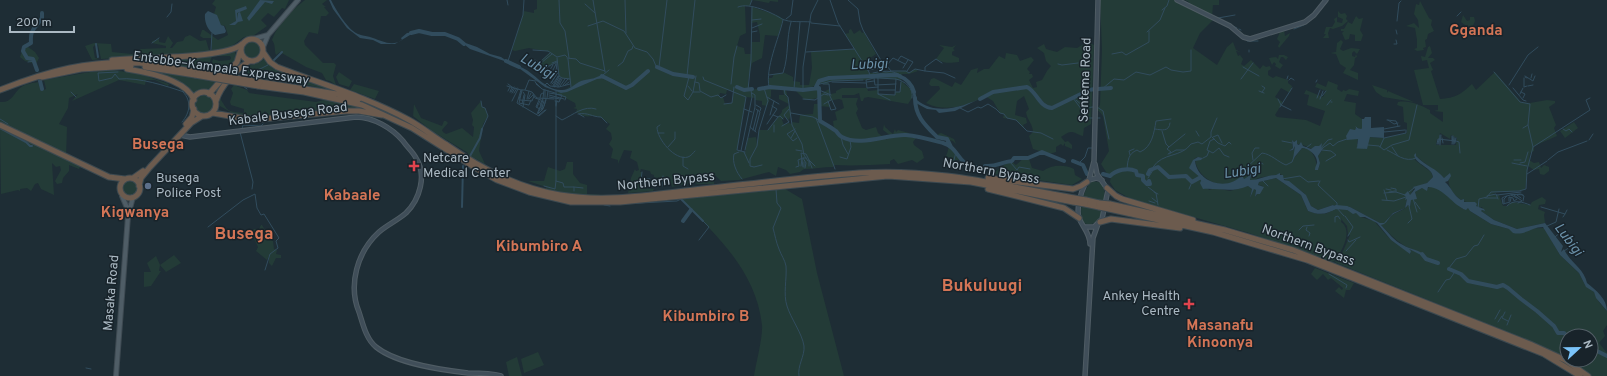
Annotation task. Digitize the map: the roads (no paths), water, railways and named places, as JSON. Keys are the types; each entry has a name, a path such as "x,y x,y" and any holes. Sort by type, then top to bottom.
{"highway":[{"path":"80,65 125,59 184,56 223,51 237,48 247,40 253,39 259,42 270,62 277,67 343,90 381,107"},
{"path":"209,94 237,62 242,44"},
{"path":"213,113 216,106 216,101 224,86 243,65 249,61 258,59 263,50"},
{"path":"240,52 243,58 249,61"},
{"name":"Entebbe–Kampala Expressway","path":"0,90 50,72 80,65 141,63 304,92 362,105 412,128"},
{"name":"Entebbe–Kampala Expressway","path":"0,93 44,77 81,70 135,66 197,73"},
{"path":"0,125 114,179 132,178 144,171 192,117 194,100 188,89 183,85 141,72 111,67"},
{"name":"Entebbe–Kampala Expressway","path":"259,84 337,94 381,107"},
{"path":"194,100 199,94 209,94 216,101"},
{"name":"Northern Bypass","path":"381,107 410,120 491,173 532,188 558,195 580,198 619,198 860,173 896,172 948,177 1109,206 1225,230 1293,250 1528,343 1559,357 1588,376"},
{"path":"194,109 202,116"},
{"path":"98,172 115,183 122,196 134,198 138,194 144,174 191,123 202,116 213,113 247,119 262,119 359,111 388,117 412,128"},
{"name":"Northern Bypass","path":"412,128 497,180 529,192 577,202 620,202 888,176 948,177"},
{"path":"948,177 1028,182 1073,189 1088,181"},
{"path":"948,177 1064,208 1079,218"},
{"path":"132,178 140,186"},
{"path":"119,189 125,179"},
{"path":"1107,188 1122,199 1225,230"},
{"name":"Northern Bypass","path":"1109,206 1213,232 1306,260 1544,354 1580,376"},
{"path":"1099,223 1108,219 1122,220 1213,232"}],"main road":[{"path":"263,50 268,35 298,0"},
{"path":"253,39 268,35"},
{"path":"122,196 128,213"},
{"path":"128,213 134,198"},
{"name":"Masaka Road","path":"116,376 128,213"}],"street":[{"name":"Sentema Road","path":"1098,0 1094,161 1097,174 1107,188"},
{"path":"1177,0 1230,26 1244,37 1250,39 1302,24 1314,15 1326,0"},
{"name":"Kabale Busega Road","path":"180,135 190,137 356,117 371,120 394,132 416,158 421,169 422,180 412,206 372,238 357,266 354,286 355,299 370,340 384,352 408,361 448,370 501,376"},
{"name":"Sentema Road","path":"1079,218 1082,192 1088,181 1094,161"},
{"path":"1088,181 1096,178 1102,180"},
{"path":"1085,376 1093,233 1099,223 1107,188"},
{"path":"1079,218 1085,226 1090,241 1090,275"},
{"path":"1085,226 1090,228 1099,223"}],"water":[{"path":"260,0 274,1 272,4 265,2 249,21 247,18"},
{"path":"329,0 331,0 343,19 354,32 387,43 398,42 395,44 381,44 373,40 360,38 347,28 333,9"},
{"path":"246,6 247,9 237,13 238,19 238,13 240,12 243,21 238,22 235,25 229,25 236,21 235,10"},
{"path":"208,11 217,15 221,25 224,26 226,31 225,33 215,35 210,31 205,20 205,14"},
{"path":"415,32 402,40 401,38 407,33"},
{"path":"460,41 477,47 490,54 501,57 510,63 470,49"},
{"path":"516,66 528,71 549,87 562,90 567,89 581,81 601,75 606,78 597,79 567,92 561,93 545,87"},
{"path":"912,87 915,91 917,100 924,105 933,108 941,109 958,107 983,97 955,111 939,113 936,110 927,109 914,102"},
{"path":"1365,117 1371,117 1371,128 1384,127 1384,138 1370,137 1367,149 1357,148 1358,139 1347,140 1346,136 1350,129 1362,129 1362,119"},
{"path":"1292,140 1294,142 1297,140 1297,144 1299,145 1301,142 1303,146 1311,149 1322,143 1321,149 1324,147 1318,156 1320,163 1318,170 1315,170 1317,163 1316,158 1305,148 1302,148 1293,159 1295,146 1293,150 1289,151 1293,148"},
{"path":"1416,153 1416,156 1420,160 1444,178 1450,173 1451,176 1448,181 1445,182 1456,196 1461,200 1464,199 1464,202 1475,202 1477,204 1476,206 1484,209 1485,211 1481,211 1494,220 1517,229 1545,223 1563,246 1561,252 1564,249 1583,273 1587,283 1603,299 1607,307 1607,311 1596,298 1594,292 1586,287 1579,273 1560,255 1543,227 1517,234 1513,233 1509,229 1491,224 1470,211 1468,208 1466,210 1461,208 1444,193 1428,187 1427,191 1422,188 1415,192 1417,199 1411,200 1410,207 1408,205 1405,208 1407,199 1405,200 1406,197 1404,195 1408,191 1410,195 1415,189 1413,187 1427,183 1433,177 1430,171 1415,158 1414,155"},
{"path":"1198,157 1203,158 1195,161 1197,169 1208,180 1215,183 1230,183 1242,175 1244,179 1249,176 1253,166 1252,174 1257,176 1251,176 1250,180 1280,173 1280,175 1283,175 1284,180 1289,181 1306,195 1311,206 1318,210 1333,205 1337,208 1324,214 1308,211 1301,195 1276,178 1259,182 1258,185 1264,187 1260,194 1257,194 1255,197 1256,190 1254,189 1250,198 1252,189 1248,186 1231,190 1203,189 1200,183 1202,179 1189,168 1193,160"},
{"path":"1343,207 1350,207 1380,223 1384,223 1393,213 1405,208 1392,215 1385,223 1381,225 1397,241 1406,247 1421,252 1425,257 1409,249 1411,251 1410,254 1391,240 1377,223 1365,217 1360,217 1356,213 1353,214"}],"waterway":[{"path":"507,0 508,5"},
{"path":"508,61 523,15 524,0"},
{"path":"559,0 560,23 565,31 569,58"},
{"path":"593,0 605,72"},
{"path":"625,0 626,33"},
{"path":"659,67 667,0"},
{"path":"687,76 695,0"},
{"path":"750,5 752,0"},
{"path":"786,19 791,15 793,0"},
{"path":"803,90 803,67 811,14 818,0"},
{"path":"830,0 838,23 869,72 870,77"},
{"path":"848,0 858,9 863,30 885,67 868,70"},
{"path":"1162,10 1167,6 1169,0"},
{"path":"1397,21 1399,3 1401,1"},
{"path":"167,17 171,12 172,4"},
{"path":"585,4 595,13"},
{"path":"738,7 754,7 789,21 811,22"},
{"path":"748,90 751,60 752,7"},
{"path":"1147,32 1160,20 1165,8"},
{"path":"1457,16 1461,12"},
{"path":"37,70 33,59 27,58 23,51 24,47 31,43 32,31 42,18 42,13"},
{"path":"1218,18 1235,15"},
{"path":"752,20 761,19"},
{"path":"769,87 769,71 783,20"},
{"path":"588,26 603,21 624,31 635,48 647,52 653,59 656,66"},
{"path":"769,75 783,73 791,22"},
{"path":"794,89 800,22"},
{"path":"811,23 840,26"},
{"path":"752,28 762,24"},
{"path":"1229,24 1237,28"},
{"path":"1294,29 1304,25"},
{"path":"1396,30 1397,34"},
{"name":"Lubigi","path":"411,33 419,31 432,34 445,34 458,39 464,44"},
{"path":"752,32 757,31"},
{"path":"1112,54 1122,52 1126,55 1149,42 1149,31"},
{"path":"211,50 212,33"},
{"path":"152,43 159,38"},
{"path":"1245,39 1247,41 1258,41"},
{"path":"1394,44 1397,44 1396,40"},
{"path":"96,44 98,57"},
{"path":"618,66 623,62 628,51 632,49 633,46"},
{"path":"731,84 734,57 737,46"},
{"path":"1509,85 1528,55 1538,47"},
{"path":"806,52 854,49"},
{"path":"533,50 548,51 557,57 565,55 567,57"},
{"path":"1102,89 1114,79 1124,80 1136,72 1150,75 1166,67 1171,70 1183,72 1191,71 1191,50"},
{"path":"274,60 282,52"},
{"path":"540,62 550,53"},
{"path":"533,68 552,54"},
{"path":"898,60 901,56 913,62 907,71"},
{"path":"557,58 559,76 570,79"},
{"path":"567,58 576,59 580,63 605,71"},
{"path":"887,65 893,58 905,64"},
{"path":"568,59 571,87"},
{"path":"887,66 891,71 906,71 909,73 915,69 925,71 925,67 936,59 942,63"},
{"path":"532,62 535,60 538,62"},
{"path":"903,68 908,60"},
{"path":"28,62 35,61"},
{"name":"Lubigi","path":"506,61 519,67"},
{"path":"552,63 557,61"},
{"path":"543,72 549,66 557,62"},
{"path":"541,63 542,69 547,65 549,66"},
{"path":"556,63 557,71"},
{"path":"1058,64 1078,63"},
{"path":"1241,79 1253,63"},
{"path":"552,72 556,64"},
{"path":"249,79 258,70 268,65"},
{"path":"546,76 553,65"},
{"name":"Lubigi","path":"657,67 673,74 693,77"},
{"path":"1243,67 1259,76"},
{"path":"553,75 556,69"},
{"path":"544,73 547,70"},
{"path":"603,75 609,70"},
{"path":"544,74 548,71"},
{"path":"545,75 548,71"},
{"name":"Lubigi","path":"602,76 626,88 632,85 648,71"},
{"name":"Lubigi","path":"873,73 883,71 891,72 899,74 906,80"},
{"path":"925,71 944,73 955,78"},
{"path":"118,72 98,73 99,81 112,78 115,74 119,79 135,79 184,92"},
{"path":"551,83 558,72"},
{"path":"551,83 558,72"},
{"path":"1494,72 1520,102 1530,104 1528,125 1523,128"},
{"name":"Lubigi","path":"870,75 886,73 901,75"},
{"path":"1531,78 1532,74"},
{"name":"Lubigi","path":"816,87 819,81 829,78 897,75 908,82 912,86 914,92"},
{"path":"553,86 558,76"},
{"path":"552,84 559,76"},
{"path":"696,76 693,92 700,92"},
{"path":"1525,76 1533,81 1535,76"},
{"path":"554,86 559,77"},
{"path":"689,77 684,96 688,100 693,92"},
{"path":"703,77 704,80 746,97 737,150 745,152"},
{"path":"874,77 878,78 878,94 890,100"},
{"path":"555,87 560,78"},
{"path":"557,86 561,78"},
{"path":"870,79 874,78 875,85 896,84"},
{"path":"878,78 896,79 895,95 878,94"},
{"path":"1289,80 1291,78 1294,80"},
{"path":"1524,78 1524,87 1527,86"},
{"path":"558,87 562,79"},
{"path":"560,86 565,79"},
{"path":"563,85 568,79"},
{"path":"870,79 866,80 867,88 878,87"},
{"name":"Lubigi","path":"896,79 903,81 910,88 912,91 912,98"},
{"path":"536,81 529,80 525,90 532,92 537,98 554,99"},
{"name":"Lubigi","path":"816,85 832,81 863,80"},
{"path":"40,81 42,89"},
{"path":"867,82 874,81"},
{"path":"535,82 542,89 555,93"},
{"path":"565,85 569,82"},
{"path":"695,82 699,83 700,91 711,97 718,95 721,98 726,95"},
{"path":"832,82 866,83"},
{"path":"896,92 900,92 901,82"},
{"name":"Lubigi","path":"545,85 547,83 550,86 559,87 570,84"},
{"path":"508,84 512,87"},
{"path":"536,84 541,88"},
{"path":"823,84 829,84 830,94"},
{"path":"1528,86 1533,85"},
{"path":"243,86 247,89"},
{"path":"507,86 521,90"},
{"path":"688,86 692,91"},
{"path":"1262,86 1265,88 1262,92"},
{"path":"508,91 510,87"},
{"path":"510,92 512,87"},
{"path":"511,92 514,87"},
{"path":"724,104 732,103 734,87"},
{"name":"Lubigi","path":"737,87 744,90 752,89"},
{"path":"759,89 770,87 803,90 819,88 820,121 836,131 841,137 857,141 899,135 925,138 948,145 953,148 965,163 976,167"},
{"name":"Lubigi","path":"980,99 993,92 1027,87 1044,105 1052,108 1089,90 1095,89"},
{"path":"512,93 515,88"},
{"path":"514,93 517,88"},
{"path":"762,165 754,167 750,166 750,159 757,146 759,130 768,101 764,88"},
{"path":"784,88 785,94 788,97 792,125 802,144 804,155 808,161"},
{"name":"Lubigi","path":"1098,89 1111,88"},
{"path":"1280,107 1292,88"},
{"path":"1513,88 1523,100 1526,101"},
{"path":"1520,94 1523,88"},
{"path":"512,101 518,89"},
{"path":"525,90 521,90 517,103 539,116 546,110"},
{"path":"522,90 519,103 529,105 531,100"},
{"path":"543,98 544,90"},
{"path":"545,90 545,98"},
{"path":"741,151 752,97 751,90"},
{"path":"819,90 831,95"},
{"path":"878,90 895,90"},
{"path":"1317,98 1320,90"},
{"path":"527,99 529,91"},
{"path":"547,98 548,91"},
{"path":"544,186 555,189 556,91"},
{"path":"1259,91 1264,93"},
{"path":"1320,99 1323,91"},
{"path":"1322,96 1326,91"},
{"path":"71,92 76,97"},
{"path":"182,122 187,115 189,107 188,99 183,92"},
{"path":"523,92 525,95 523,107"},
{"path":"1521,92 1525,94 1523,98"},
{"path":"519,99 521,93"},
{"path":"528,99 531,93"},
{"path":"540,98 541,94 543,93"},
{"name":"Lubigi","path":"549,93 562,95 559,102 555,101"},
{"path":"745,150 755,107 755,95 752,93"},
{"path":"533,94 535,98 541,100"},
{"path":"556,94 566,97 565,100"},
{"name":"Lubigi","path":"803,99 815,100 824,94 828,95"},
{"path":"828,101 831,110 836,109 829,94"},
{"path":"522,104 524,95"},
{"path":"529,99 533,95"},
{"path":"549,95 564,99"},
{"path":"520,100 532,101 534,96"},
{"path":"549,97 560,99"},
{"path":"767,97 779,104"},
{"path":"542,110 543,107 540,105 543,98"},
{"name":"Lubigi","path":"915,98 915,104 922,120 937,137 947,139 951,147"},
{"path":"1073,98 1088,118 1093,118"},
{"path":"1533,147 1590,110 1586,100 1590,98"},
{"path":"544,106 546,99"},
{"path":"1278,99 1281,105 1291,110"},
{"path":"539,100 536,107 540,109"},
{"path":"543,100 538,114 543,109 546,100"},
{"path":"824,104 831,100"},
{"path":"1076,100 1085,108 1093,107"},
{"path":"1327,105 1331,100"},
{"path":"481,101 482,107 485,108 488,116 482,129"},
{"path":"537,107 540,101"},
{"path":"541,110 544,101"},
{"path":"556,101 556,106"},
{"path":"556,105 557,101"},
{"path":"770,115 774,101"},
{"path":"960,108 968,112 988,104 1000,113 1004,114 1007,118 1016,120 1027,131 1041,133 1053,139"},
{"path":"756,105 761,108 760,111"},
{"path":"1368,145 1379,146 1384,150 1392,145 1409,140 1417,105"},
{"path":"767,124 777,109 772,106"},
{"path":"537,114 540,107"},
{"path":"1097,107 1103,111 1109,139"},
{"path":"556,116 562,120 583,109 596,109"},
{"path":"744,109 752,112"},
{"path":"755,131 760,112 756,109"},
{"path":"782,126 789,122 784,115 789,109"},
{"path":"539,115 545,110"},
{"path":"753,130 758,110"},
{"path":"791,113 813,117 820,121"},
{"path":"578,114 601,117 607,123"},
{"path":"579,114 584,117"},
{"path":"768,130 778,117 773,115"},
{"path":"778,117 780,116 783,119"},
{"path":"816,118 835,169"},
{"path":"1153,167 1157,162 1182,151 1191,144 1198,142 1202,144 1211,137 1211,132 1217,118"},
{"path":"0,119 8,124"},
{"path":"1127,169 1130,155 1137,150 1140,152 1144,150 1150,143 1156,121 1171,119"},
{"path":"1387,120 1396,121 1398,126"},
{"path":"1388,120 1394,124 1398,123"},
{"path":"1155,129 1167,129 1170,123"},
{"path":"242,129 243,125 261,126 263,124"},
{"path":"660,125 657,127 660,137 663,143 672,152 678,156 689,157 695,151"},
{"path":"774,125 774,132"},
{"path":"1478,209 1479,199 1487,197 1491,192 1519,191 1526,189 1527,170 1533,147 1528,125"},
{"path":"1384,129 1400,126"},
{"path":"750,127 756,132"},
{"path":"1356,127 1359,130 1362,129"},
{"path":"0,128 32,146"},
{"path":"1383,128 1384,132 1405,130"},
{"path":"470,156 480,138 482,129"},
{"path":"795,129 787,134 793,141 797,138"},
{"path":"1563,129 1566,131 1569,129 1572,132"},
{"path":"1380,147 1384,138 1406,133 1406,130"},
{"path":"791,138 795,131"},
{"path":"1162,131 1166,144 1169,147 1167,149 1171,152 1168,154"},
{"path":"1196,131 1199,136"},
{"path":"240,132 253,182 252,189"},
{"path":"668,147 675,139 675,132"},
{"path":"658,133 664,133"},
{"path":"1169,147 1185,134"},
{"path":"1589,140 1593,134"},
{"path":"1213,137 1218,135 1222,143"},
{"path":"1439,144 1440,135"},
{"path":"1440,145 1441,135"},
{"path":"1452,136 1452,141"},
{"path":"1452,144 1453,136"},
{"path":"841,137 848,154"},
{"path":"1212,137 1218,143 1225,146 1229,142 1231,144"},
{"path":"1453,144 1454,137"},
{"path":"1442,138 1443,143"},
{"path":"1454,144 1455,138"},
{"path":"1455,143 1456,138"},
{"path":"1214,139 1210,141 1207,150 1213,153 1219,148 1224,155 1229,157"},
{"path":"1320,149 1328,140 1332,139"},
{"path":"1321,149 1330,143 1333,146 1338,142 1347,139"},
{"path":"1437,144 1438,139 1459,142 1460,153"},
{"path":"1438,144 1439,139"},
{"path":"840,157 847,159 851,147 850,140"},
{"path":"1282,141 1292,143"},
{"path":"1548,160 1558,152 1587,141"},
{"path":"1306,148 1311,144"},
{"path":"1392,147 1398,156"},
{"path":"1079,163 1085,157 1088,148 1092,148"},
{"path":"1253,160 1252,153 1255,148 1259,148"},
{"path":"1357,148 1364,148"},
{"path":"1130,155 1129,151 1134,149"},
{"path":"796,150 802,151"},
{"path":"1169,154 1176,150 1184,150"},
{"path":"1322,150 1331,151 1336,155 1326,161"},
{"path":"1387,150 1404,159 1416,158"},
{"path":"1203,158 1207,156 1209,151"},
{"path":"739,152 734,154 734,164 742,179"},
{"path":"744,152 749,163"},
{"path":"954,160 956,152"},
{"path":"985,166 993,166 1012,161 1014,158 1028,158 1042,152 1064,161"},
{"path":"1520,163 1525,162 1528,152"},
{"path":"803,167 801,153 806,154 809,160 809,166"},
{"path":"1249,177 1246,168 1262,153 1286,165 1292,162 1294,157"},
{"path":"683,157 683,166 688,169"},
{"path":"796,167 799,166 798,160 803,158"},
{"path":"805,168 806,163 803,158 806,158"},
{"path":"801,166 802,159"},
{"path":"809,160 812,168"},
{"path":"809,160 815,166"},
{"path":"1514,160 1521,160"},
{"path":"1073,161 1083,165 1087,174"},
{"path":"1527,174 1547,161"},
{"path":"804,162 804,167"},
{"path":"1010,162 1017,170 1019,167 1030,169"},
{"path":"1253,167 1261,163 1263,164"},
{"path":"1512,163 1527,166"},
{"path":"462,207 463,166"},
{"name":"Lubigi","path":"1148,178 1155,167"},
{"name":"Lubigi","path":"1148,174 1150,170 1158,167 1169,177 1186,176 1192,182 1201,177 1203,180"},
{"name":"Lubigi","path":"1103,174 1110,176 1119,171 1129,169 1136,171 1137,175 1143,176 1143,180 1147,184 1150,184 1149,181"},
{"path":"640,188 642,172"},
{"path":"662,186 663,176"},
{"path":"1282,179 1300,176 1308,182 1319,181"},
{"path":"643,178 650,179"},
{"name":"Lubigi","path":"1262,180 1268,186"},
{"path":"556,181 563,183 564,187 574,187 574,191"},
{"path":"1320,181 1318,185 1337,203 1337,207"},
{"name":"Lubigi","path":"1189,189 1192,182"},
{"path":"574,187 583,188"},
{"path":"1148,187 1156,193 1158,205"},
{"path":"1391,188 1396,189 1396,192"},
{"name":"Lubigi","path":"1409,192 1414,188"},
{"path":"776,189 777,203 781,208 773,228 786,266 786,301 804,346 799,368 799,376"},
{"path":"1386,189 1391,190"},
{"path":"1384,190 1387,200"},
{"path":"1389,192 1395,191"},
{"path":"1154,192 1158,194"},
{"path":"1384,193 1396,192 1405,195"},
{"path":"1497,195 1521,192"},
{"path":"208,227 243,200 255,194 257,208 261,215 264,214 279,238 276,241 278,248 270,254 265,270"},
{"path":"1487,196 1496,194 1498,199"},
{"path":"1511,198 1510,202 1503,204 1502,198 1519,194 1523,195"},
{"path":"1511,195 1520,194"},
{"path":"1521,194 1524,196 1523,201"},
{"path":"1412,195 1417,212"},
{"path":"1511,195 1517,198"},
{"path":"1514,195 1522,201 1518,203"},
{"path":"1517,195 1521,198"},
{"path":"1504,203 1504,199 1507,196"},
{"path":"1382,200 1394,201 1406,197"},
{"path":"1509,201 1509,197 1513,198 1514,201 1517,199"},
{"path":"1152,198 1157,202"},
{"path":"1485,198 1497,198"},
{"path":"622,204 677,201 681,199"},
{"path":"681,199 703,221"},
{"path":"1149,201 1155,203"},
{"path":"1415,202 1420,209"},
{"path":"1507,206 1512,202 1521,202 1530,205"},
{"path":"604,205 610,206"},
{"path":"1408,223 1412,219 1409,206"},
{"path":"1336,207 1344,216"},
{"name":"Lubigi","path":"1331,209 1336,207 1347,208"},
{"path":"1541,207 1565,214 1563,217"},
{"path":"1547,226 1556,222 1559,209"},
{"path":"683,221 691,210"},
{"path":"1565,214 1567,210"},
{"path":"1335,222 1335,217 1338,216 1340,219"},
{"path":"1345,216 1353,227 1348,236"},
{"path":"699,240 709,227 703,221"},
{"path":"1299,230 1303,226 1314,225"},
{"path":"1307,227 1306,230 1310,233 1309,236"},
{"path":"1555,237 1562,231"},
{"path":"1449,268 1456,259 1466,256 1474,246 1478,245 1484,235"},
{"path":"1348,240 1349,242 1360,237"},
{"path":"1346,251 1356,240"},
{"path":"1564,251 1573,245"},
{"name":"Lubigi","path":"1422,254 1426,259 1438,263"},
{"name":"Lubigi","path":"1449,269 1461,274 1468,281 1497,287 1503,285 1537,311 1554,326 1559,333"},
{"path":"1438,292 1446,280 1450,279 1454,273"},
{"path":"1329,274 1347,285 1346,288"},
{"path":"1495,319 1500,310"},
{"path":"1505,312 1502,318 1508,321"},
{"path":"1507,325 1511,315"},
{"path":"1498,322 1502,316"},
{"name":"Lubigi","path":"1599,352 1607,356"},
{"path":"86,368 91,369"}],"place":[{"name":"Netcare Medical Center","path":"414,166"},
{"name":"Busega Police Post","path":"148,186"},
{"name":"Ankey Health Centre","path":"1189,304"}],"district":[{"name":"Gganda","path":"1476,31"},
{"name":"Busega","path":"158,145"},
{"name":"Kabaale","path":"352,196"},
{"name":"Kigwanya","path":"135,213"},
{"name":"Busega","path":"244,235"},
{"name":"Kibumbiro A","path":"539,247"},
{"name":"Bukuluugi","path":"982,287"},
{"name":"Kibumbiro B","path":"706,317"},
{"name":"Masanafu Kinoonya","path":"1220,334"}]}
